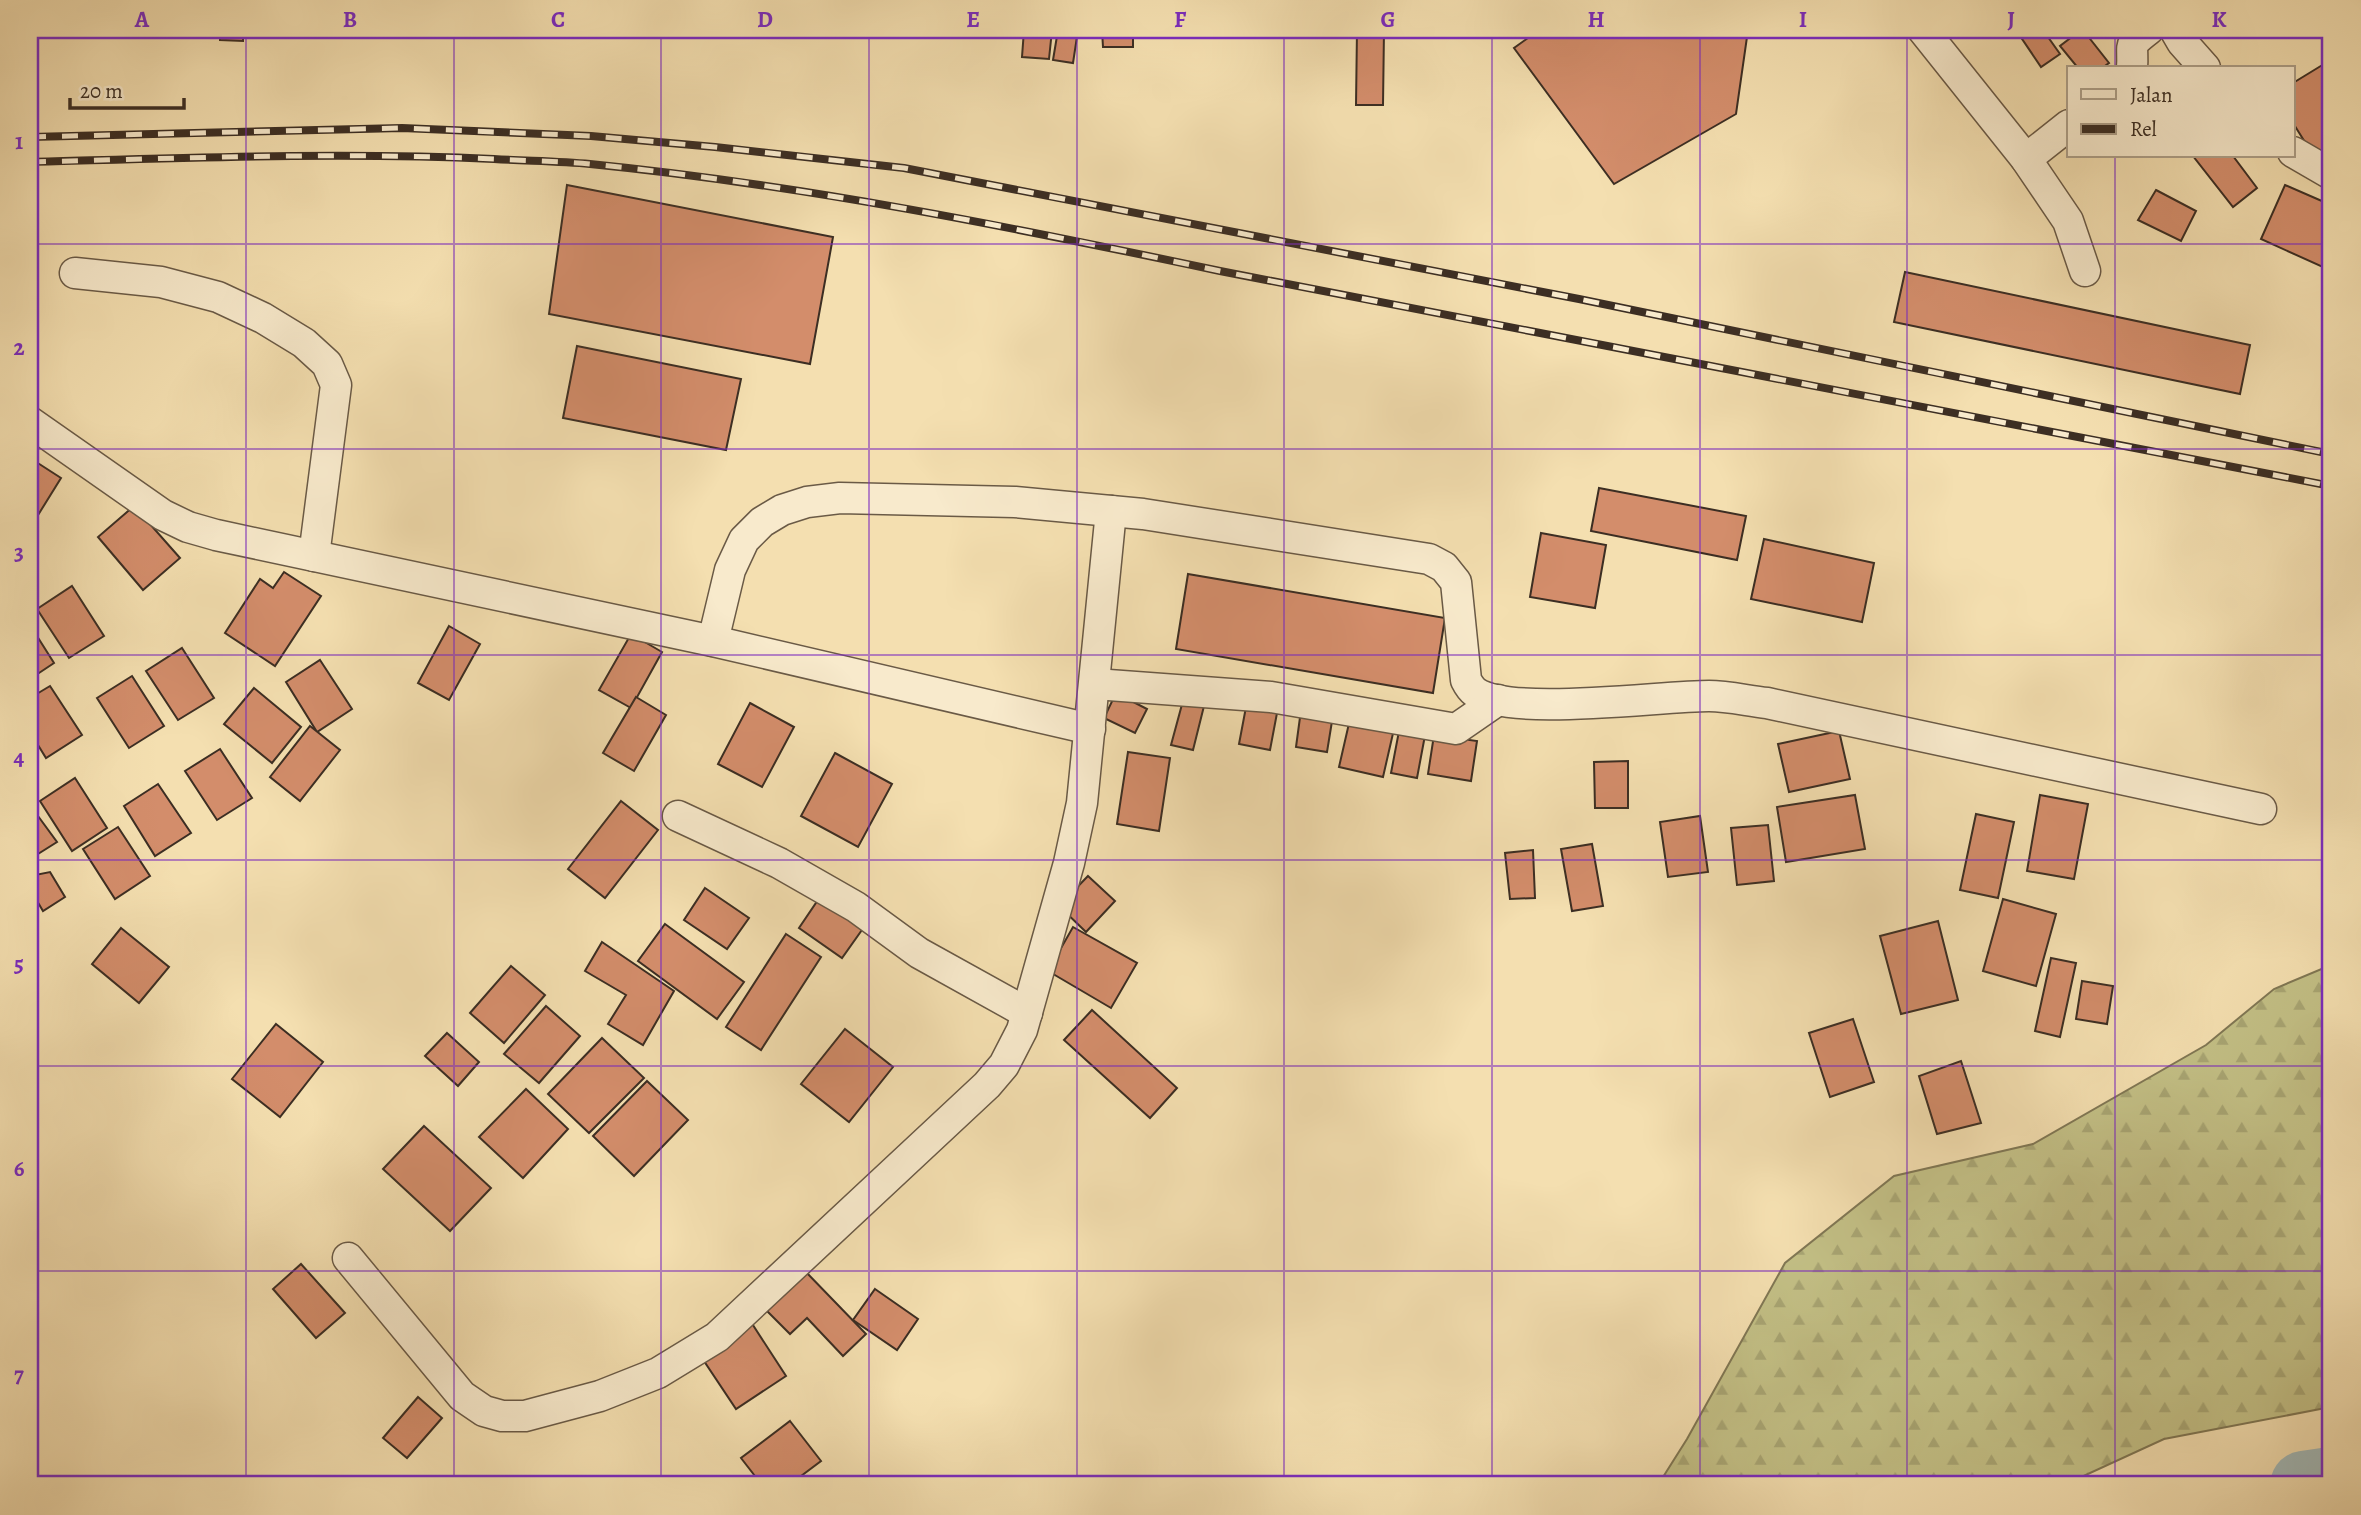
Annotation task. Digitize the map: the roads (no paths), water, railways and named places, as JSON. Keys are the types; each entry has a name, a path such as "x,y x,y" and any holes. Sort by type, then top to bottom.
{"street":[{"path":"1923,30 2026,159 2068,220 2085,271"},
{"path":"2132,66 2130,50 2134,41 2148,30"},
{"path":"2175,30 2182,43 2203,66"},
{"path":"2026,159 2067,127"},
{"path":"2294,153 2331,174"},
{"path":"75,273 161,282 218,297 263,318 304,344 327,364 336,385 314,556"},
{"path":"30,422 163,515 188,527 713,641 1090,729"},
{"path":"713,641 730,570 744,540 762,522 782,510 807,502 840,498 1015,502 1111,511 1429,559 1444,567 1456,582 1466,680 1475,692 1498,700 1548,705 1713,696 1767,704 2261,810"},
{"path":"348,1258 462,1396 484,1411 502,1416 525,1416 600,1396 658,1373 717,1336 987,1085 1004,1065 1017,1043 1072,851 1082,803 1111,511"},
{"path":"1095,684 1272,698 1456,729 1498,700"},
{"path":"678,816 765,855 801,875 856,907 919,953 1027,1013"}],"waterway":[{"path":"2304,1485 2331,1481"}],"railway":[{"path":"30,137 402,128 591,136 904,168 1579,299 2331,454"},
{"path":"30,162 262,156 436,157 578,163 749,183 985,223 2331,486"}]}
